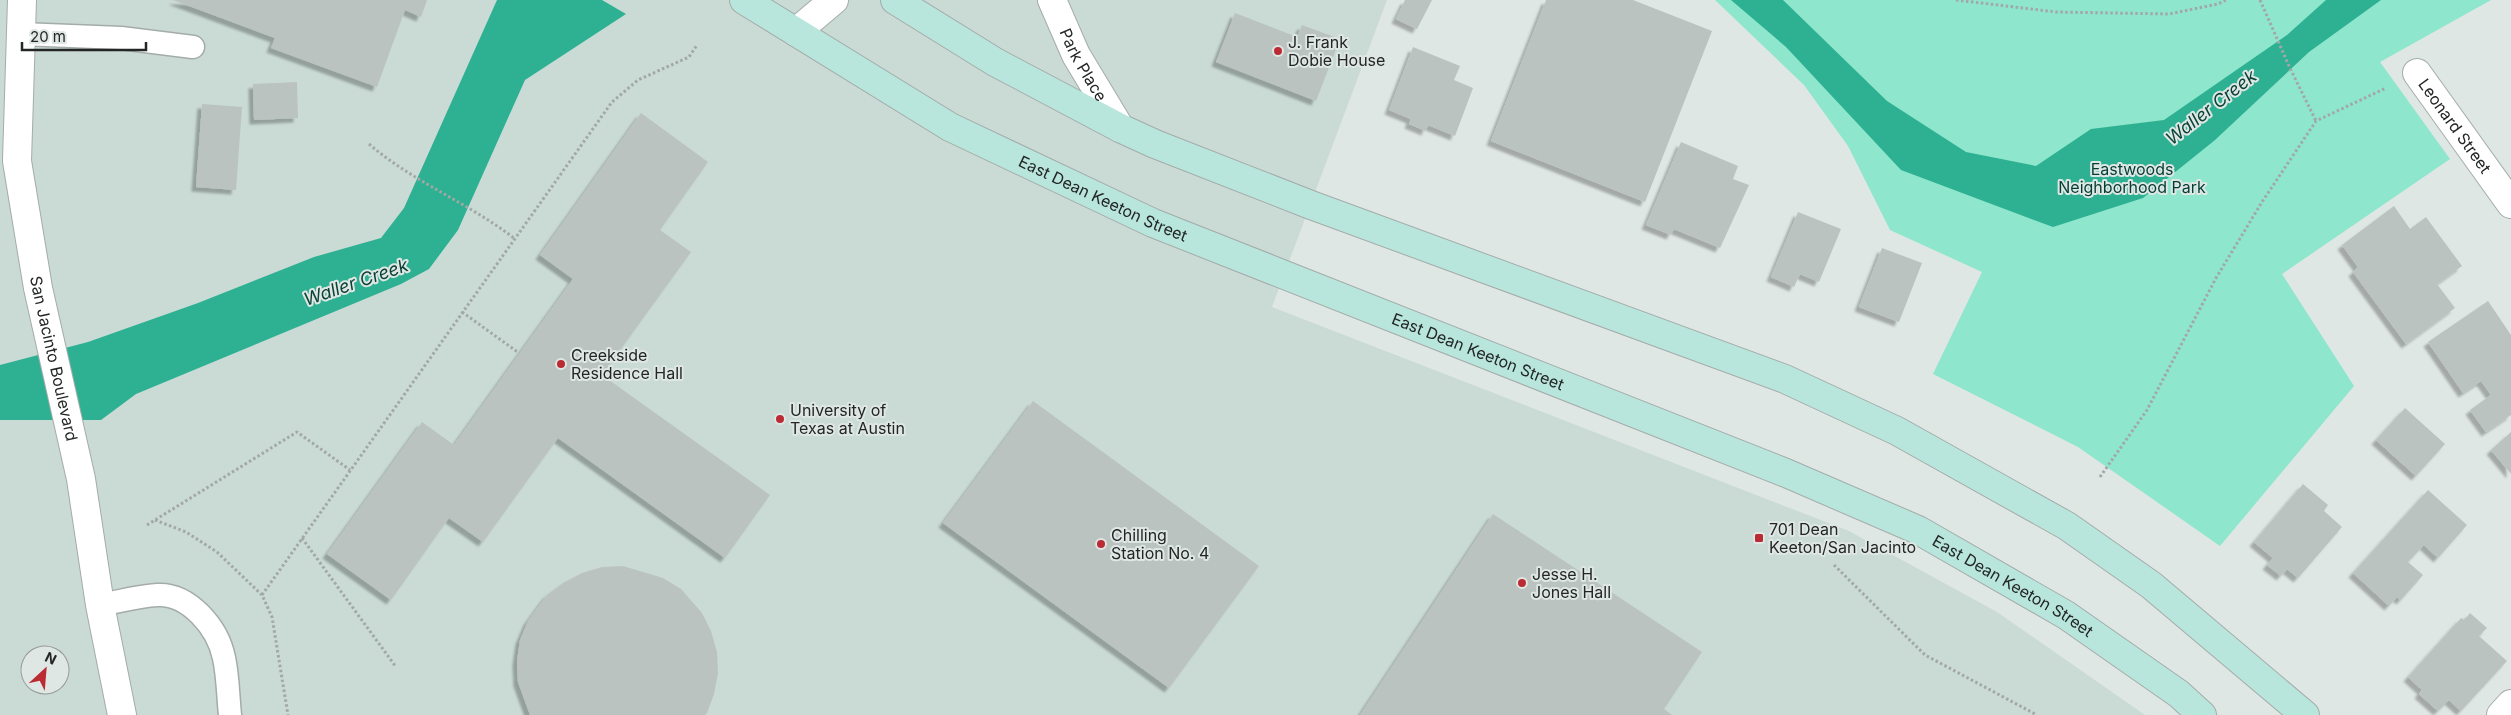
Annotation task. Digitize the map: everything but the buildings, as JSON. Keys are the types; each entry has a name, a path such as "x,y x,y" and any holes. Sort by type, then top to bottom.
{"main road":[{"name":"East Dean Keeton Street","path":"744,0 950,127 1153,223 1786,473 1918,530 2066,615 2179,694 2202,715"},
{"path":"895,0 995,62 1120,128 1312,205 1785,379 1897,431 2067,526 2151,585 2305,715"}],"street":[{"name":"San Jacinto Boulevard","path":"22,0 17,162 38,288 81,479 100,605 122,715"},
{"path":"796,32 805,0"},
{"path":"796,32 834,0"},
{"name":"Park Place","path":"1052,0 1076,55 1120,128"},
{"name":"Leonard Street","path":"2417,73 2511,204"},
{"path":"2501,715 2511,704"}],"lane":[{"path":"21,34 121,38 193,48"},
{"path":"100,605 156,595 169,596 189,603 217,637 224,658 230,715"}],"path":[{"path":"1956,0 2056,12 2169,14 2218,4 2226,0"},
{"path":"2260,0 2316,121"},
{"path":"262,595 612,102 638,80 689,57 697,44"},
{"path":"2100,477 2148,410 2216,278 2262,202 2316,121 2417,73"},
{"path":"368,144 388,161 489,218 515,239"},
{"path":"462,312 519,353"},
{"path":"147,525 297,432 350,470"},
{"path":"154,520 186,532 216,552 243,574 262,595 272,617 288,715"},
{"path":"302,538 396,667"},
{"path":"1834,565 1925,655 2038,715"}],"shaded area":[{"name":"University of Texas at Austin","path":"0,0 1387,0 1272,307 1849,531 1997,612 2145,715 0,715"}],"green space":[{"name":"Eastwoods Neighborhood Park","path":"1715,0 2491,0 2380,62 2450,159 2282,274 2354,386 2220,546 2078,447 1933,374 1982,272 1890,230 1848,146 1804,85"}],"water":[{"name":"Waller Creek","path":"497,0 602,0 626,14 525,80 458,230 429,269 401,284 136,394 101,420 0,420 0,365 88,342 198,303 314,257 381,238 404,208"},
{"name":"Waller Creek","path":"1731,0 1783,0 1887,101 1966,152 2036,166 2091,129 2164,120 2287,35 2326,0 2381,0 2309,52 2215,140 2143,198 2053,227 1901,170 1786,47"}],"place":[{"name":"J. Frank Dobie House","path":"1278,51"},
{"name":"Creekside Residence Hall","path":"561,364"},
{"name":"University of Texas at Austin","path":"780,419"},
{"name":"701 Dean Keeton/San Jacinto","path":"1759,538"},
{"name":"Chilling Station No. 4","path":"1101,544"},
{"name":"Jesse H. Jones Hall","path":"1522,583"}]}
